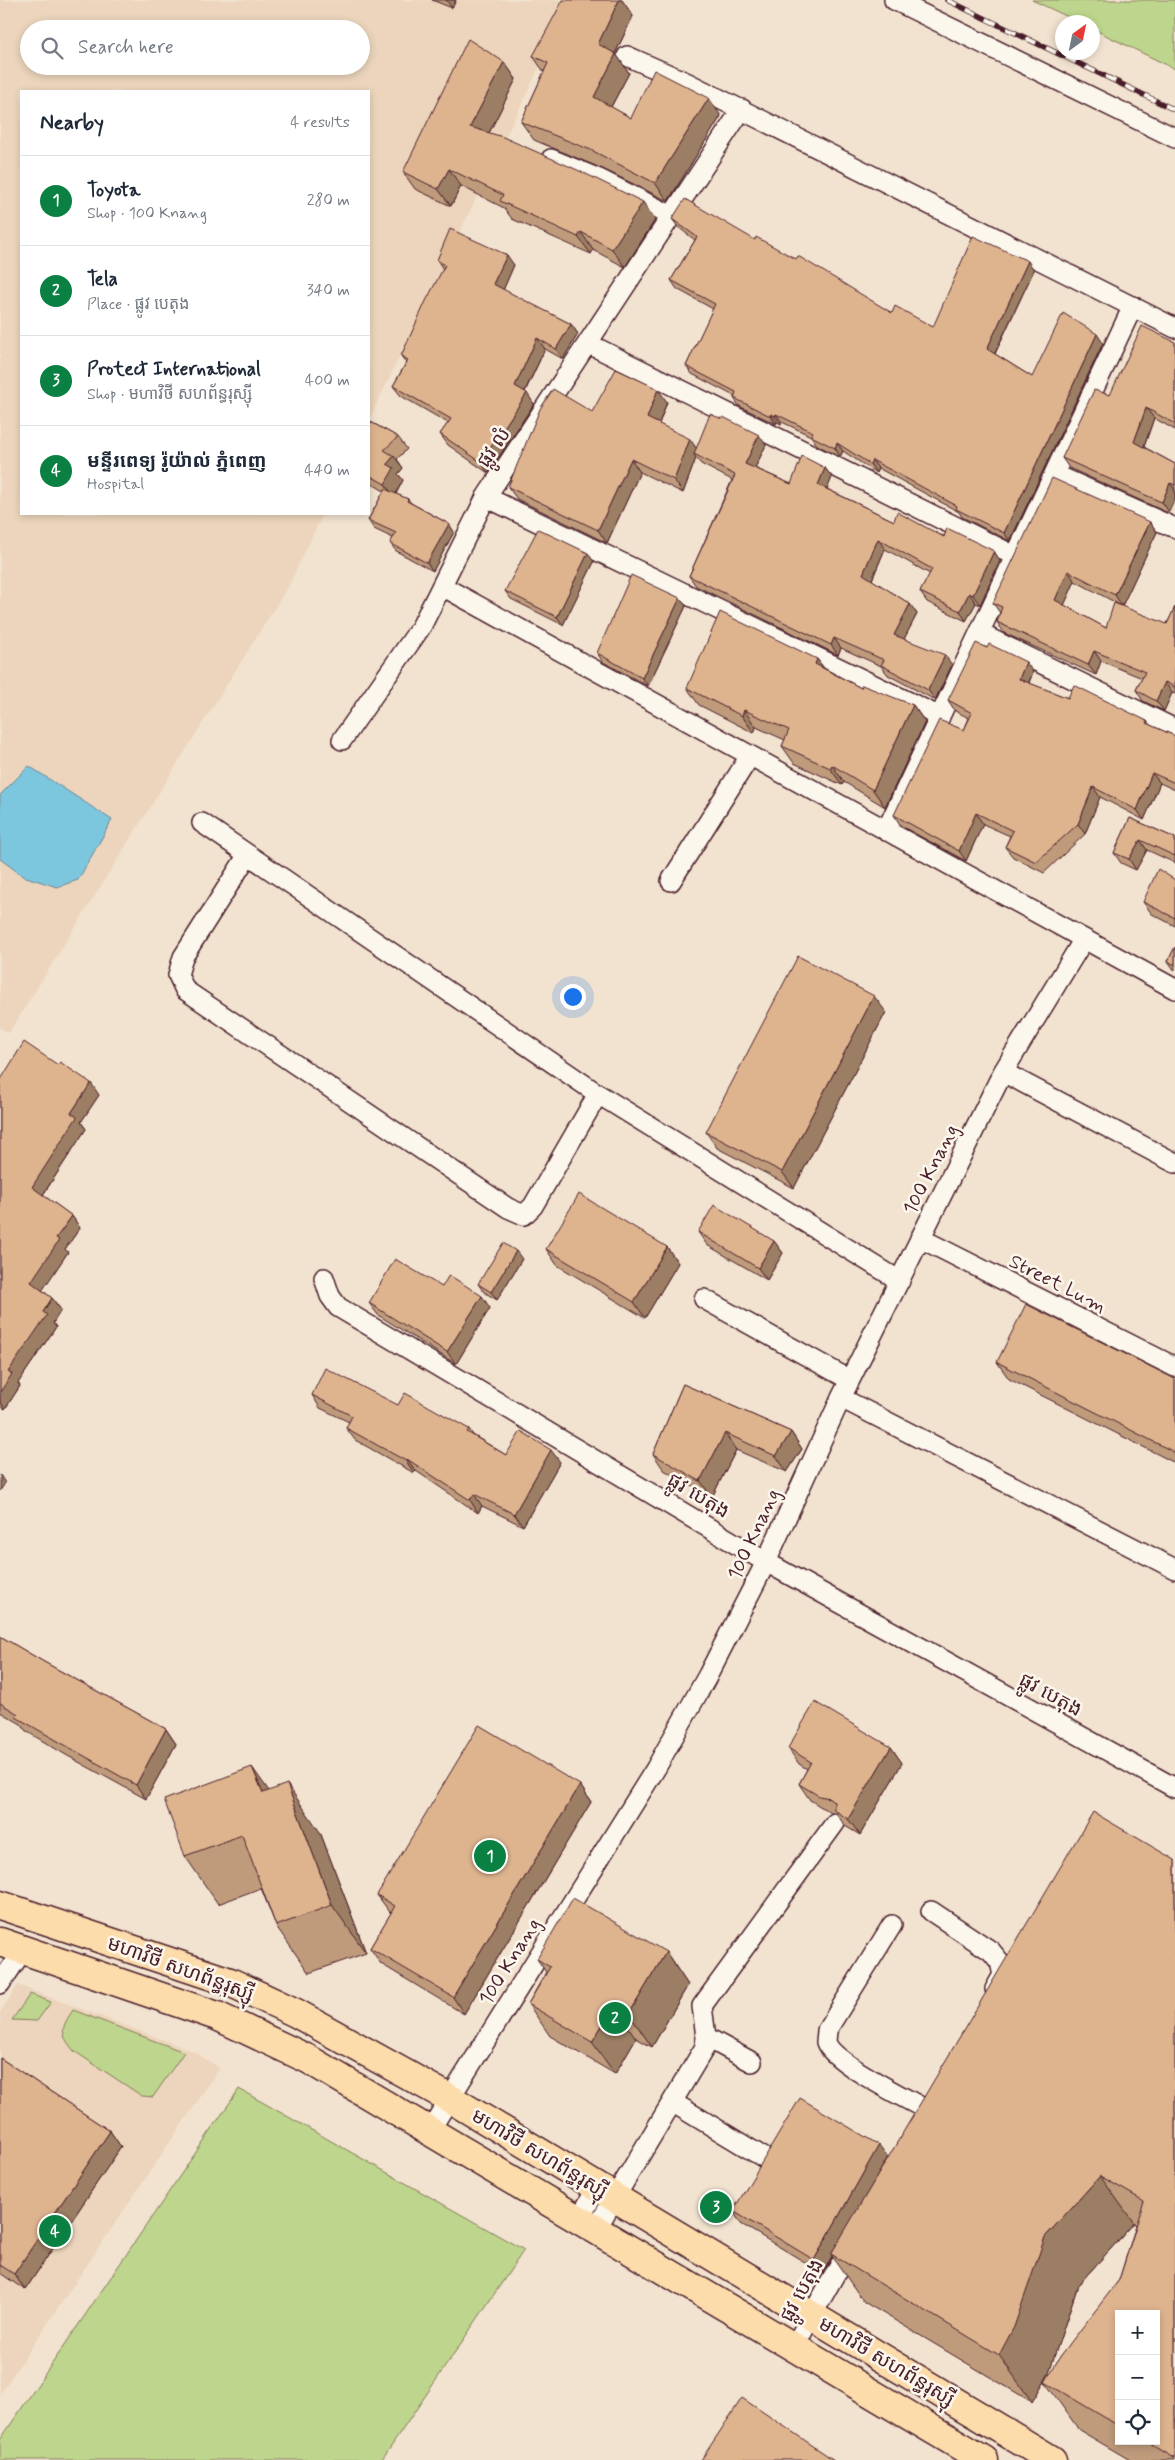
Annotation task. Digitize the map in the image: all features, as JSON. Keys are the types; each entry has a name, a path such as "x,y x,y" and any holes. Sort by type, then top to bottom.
{"highway":[{"name":"មហាវិថី សហព័ន្ធរុស្ស៊ី","path":"0,1905 230,1982 296,2013 449,2098 1052,2460"},
{"name":"មហាវិថី សហព័ន្ធរុស្ស៊ី","path":"12,1946 217,2016 308,2059 984,2460"}],"street":[{"path":"894,0 1175,138"},
{"path":"627,56 742,109 1175,328"},
{"name":"ផ្លូវ លំ","path":"342,740 421,627 486,498 742,109"},
{"path":"533,151 599,178 672,216"},
{"path":"886,830 1133,306"},
{"path":"589,344 1015,556"},
{"path":"1054,474 1175,528"},
{"path":"486,498 940,717"},
{"path":"442,586 1175,989"},
{"path":"979,633 1175,729"},
{"path":"671,881 750,756"},
{"path":"202,823 247,856 598,1094 900,1281"},
{"path":"247,856 183,957 178,975 185,990 280,1056 508,1208 524,1215 533,1206 598,1094"},
{"name":"100 Knang","path":"430,2130 656,1768 708,1675 766,1562 841,1398 1003,1072 1084,939"},
{"path":"1003,1072 1175,1163"},
{"name":"Street Lum","path":"920,1238 1175,1367"},
{"name":"ផ្លូវ បេតុង","path":"324,1278 330,1296 338,1307 583,1451 766,1562 1175,1788"},
{"path":"704,1299 850,1380"},
{"path":"841,1398 1175,1569"},
{"path":"587,2224 606,2193 672,2102 705,2047 706,2037 702,2006 835,1823"},
{"path":"931,1911 990,1951 1000,1962 1003,1975 984,2009"},
{"path":"892,1924 827,2030 826,2041 831,2051 847,2064 927,2110"},
{"path":"0,1984 12,1946"},
{"path":"706,2037 752,2062"},
{"path":"918,2128 937,2094"},
{"path":"672,2102 768,2160"},
{"name":"ផ្លូវ បេតុង","path":"794,2347 860,2230"}],"shaded area":[{"path":"0,0 572,0 370,418 370,90 20,90 20,515 323,515 289,585 9,1033 0,1028"},
{"path":"18,1985 193,2051 220,2068 0,2394 0,2012"}],"green space":[{"path":"1032,0 1175,0 1175,69 1100,32 1100,15 1064,15"},
{"path":"30,1994 51,2002 37,2021 12,2020"},
{"path":"73,2010 184,2052 153,2097 142,2096 74,2051 66,2040 63,2030"},
{"path":"239,2089 524,2250 382,2460 0,2460 0,2440"}],"water":[{"path":"29,766 112,820 78,880 57,887 23,876 0,859 0,795"}],"building":[{"path":"563,0 619,0 598,44 616,54 594,97 631,118 654,70 709,98 655,183 591,150 521,122 548,63 533,56"},
{"path":"468,39 504,62 470,127 503,137 582,172 643,202 612,249 581,232 578,237 500,201 503,195 449,169 438,189 403,172"},
{"path":"685,199 755,240 756,237 796,259 798,256 892,313 895,306 933,327 973,236 1028,261 987,349 1032,377 1063,313 1097,334 1004,533 956,509 957,506 872,460 870,464 837,443 835,448 811,436 813,432 776,414 775,416 771,414 770,416 734,398 736,392 686,366 715,304 671,280 697,237 672,219"},
{"path":"450,229 507,255 493,284 571,324 556,349 537,338 515,386 527,393 481,462 440,434 451,419 393,386 408,360 401,356 445,265 437,260"},
{"path":"1142,326 1175,342 1175,424 1146,408 1134,442 1175,464 1175,485 1170,483 1162,502 1062,458 1094,390 1110,395"},
{"path":"616,369 658,389 647,418 690,439 674,480 631,459 598,530 508,487 540,409 553,389 592,412"},
{"path":"710,414 722,419 723,417 759,435 745,464 791,484 802,456 825,468 818,485 894,521 897,512 944,537 947,528 994,551 973,595 969,593 960,611 920,592 932,569 878,539 863,574 910,604 894,635 945,655 928,690 881,665 884,660 834,638 831,645 689,576 735,475 694,454"},
{"path":"370,422 398,437 384,450 394,456 387,464 394,468 385,484 370,476"},
{"path":"1052,478 1150,522 1115,595 1068,571 1055,600 1106,628 1114,603 1167,624 1175,607 1175,687 1165,682 1156,701 1136,690 1145,672 1094,651 1088,665 997,622 1002,607 993,603"},
{"path":"385,489 408,499 407,501 449,524 427,563 390,543 396,533 368,520"},
{"path":"538,529 588,553 557,617 505,591"},
{"path":"631,575 680,598 642,678 597,653"},
{"path":"720,612 817,659 815,664 861,688 862,685 913,705 873,790 832,765 830,768 782,746 789,730 744,710 742,716 687,688"},
{"path":"976,643 987,648 989,644 1026,662 1019,679 1068,698 1074,685 1175,736 1175,783 1152,773 1137,810 1093,787 1078,824 1036,862 1005,847 1013,831 976,813 959,851 894,815 939,720 964,730 972,713 948,700"},
{"path":"1130,818 1175,838 1175,856 1140,840 1129,859 1114,853"},
{"path":"1158,869 1175,880 1175,918 1143,902"},
{"path":"1175,947 1175,965 1168,961"},
{"path":"798,956 874,996 782,1172 706,1132"},
{"path":"24,1042 58,1065 60,1062 91,1083 71,1113 77,1117 32,1187 72,1216 56,1238 59,1240 31,1282 52,1298 43,1312 47,1315 8,1372 12,1374 0,1392 0,1081"},
{"path":"579,1194 667,1247 634,1302 546,1249"},
{"path":"714,1205 774,1241 758,1268 698,1232"},
{"path":"503,1243 516,1251 491,1292 478,1284"},
{"path":"395,1259 442,1287 449,1275 482,1296 447,1352 369,1303"},
{"path":"1026,1304 1175,1379 1174,1452 997,1362"},
{"path":"325,1368 398,1405 405,1393 469,1429 467,1432 506,1455 521,1431 551,1450 514,1514 474,1494 470,1500 407,1459 406,1461 346,1428 352,1416 312,1395"},
{"path":"683,1384 791,1432 776,1456 725,1433 700,1481 653,1454"},
{"path":"0,1636 166,1729 136,1785 16,1717 18,1714 0,1703"},
{"path":"815,1702 891,1747 848,1819 834,1810 834,1802 830,1798 819,1796 799,1784 811,1762 788,1748"},
{"path":"479,1725 580,1785 453,1997 370,1948 395,1906 377,1895"},
{"path":"252,1767 263,1793 287,1784 332,1905 276,1926 242,1835 185,1856 164,1800"},
{"path":"1093,1812 1175,1860 1175,2459 1152,2445 1160,2445 1160,2310 1115,2310 1115,2424 1045,2382 1061,2355 1119,2280 1144,2201 1100,2176 1045,2237 1014,2327 999,2355 831,2254"},
{"path":"573,1898 666,1952 629,2014 614,2006 592,2042 528,2004 550,1967 537,1959"},
{"path":"0,2058 110,2131 14,2274 0,2265"},
{"path":"800,2098 879,2145 814,2260 733,2211"},
{"path":"742,2398 834,2460 701,2460"}],"railway":[{"path":"947,0 1175,110"}],"place":[{"name":"Toyota","path":"490,1856"},
{"name":"Tela","path":"615,2018"},
{"name":"Protect International","path":"716,2207"},
{"name":"មន្ទីរពេទ្យ រ៉ូយ៉ាល់ ភ្នំពេញ","path":"55,2231"}]}
